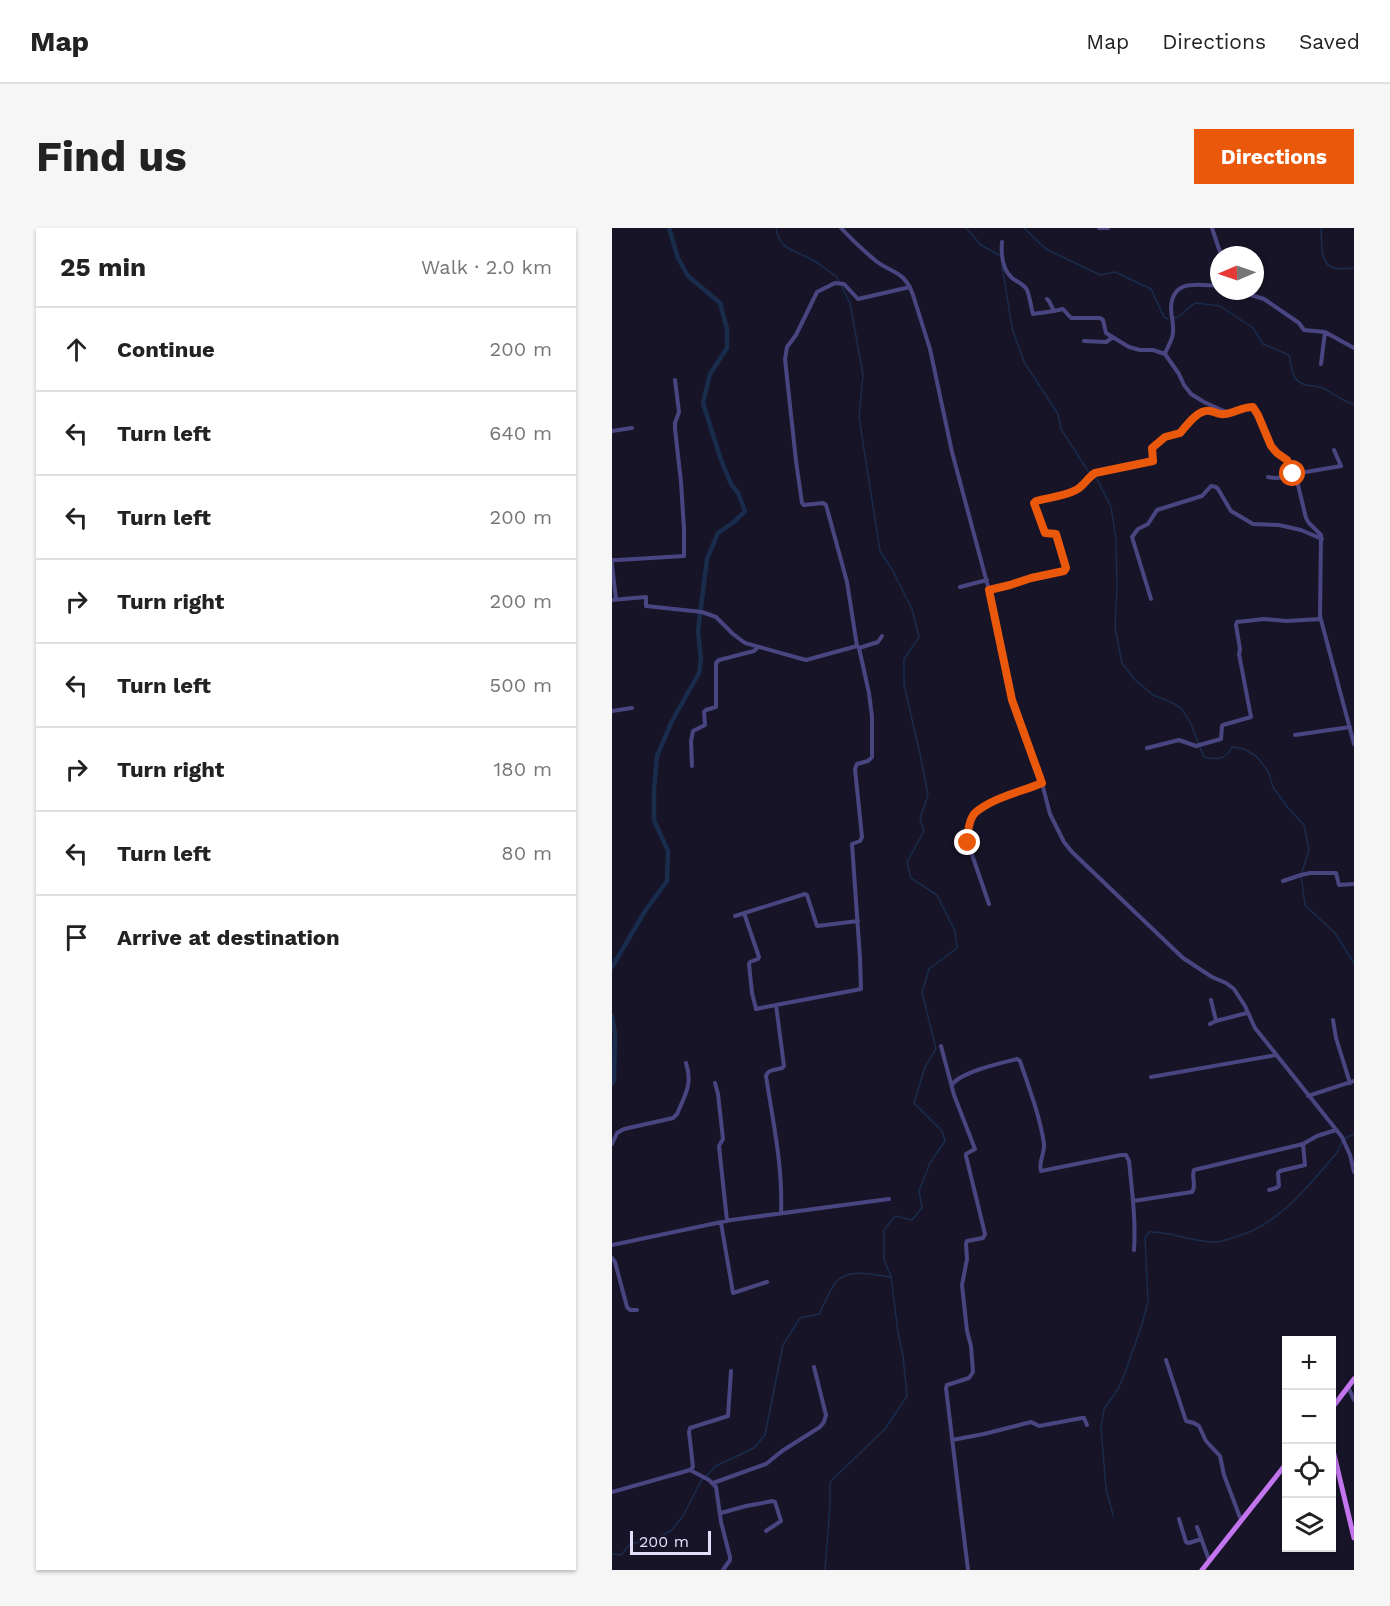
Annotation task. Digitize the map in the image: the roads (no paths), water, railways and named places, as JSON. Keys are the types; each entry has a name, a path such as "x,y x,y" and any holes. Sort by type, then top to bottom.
{"main road":[{"path":"1336,1402 1354,1379"},
{"path":"1336,1462 1354,1538"},
{"path":"1202,1570 1282,1470"}],"street":[{"path":"841,228 878,262 903,278 910,287 930,349 952,452 987,580 1012,700 1042,783 1050,814 1064,842 1183,958 1234,989 1255,1028 1341,1137 1350,1155 1354,1172"},
{"path":"1099,228 1108,228"},
{"path":"1212,228 1218,246"},
{"path":"1002,242 1004,266 1010,277 1027,291 1033,314 1063,309 1071,318 1100,318 1103,320 1106,333 1113,337 1134,348 1165,354 1191,394 1221,410 1237,410"},
{"path":"744,913 759,957 749,964 756,1009 861,989 852,844 860,841 862,837 855,769 857,764 871,760 872,757 872,717 847,582 826,505 823,503 804,505 802,503 784,359 787,347 796,335 817,292 825,287 835,283 844,284 858,299 910,287"},
{"path":"1165,354 1174,331 1171,309 1174,295 1187,285 1210,285"},
{"path":"1047,299 1054,311"},
{"path":"1264,299 1299,323 1304,330 1325,332 1354,348"},
{"path":"1321,364 1325,332"},
{"path":"1084,341 1106,342 1113,337"},
{"path":"675,381 679,411 675,429 684,556 613,560 614,600 646,597 646,606 702,612 716,617 745,643 806,660 878,642 882,636"},
{"path":"989,590 1064,571 1066,568 1056,534 1045,533 1034,503 1036,501 1076,490 1095,473 1153,461 1152,448 1165,437 1180,433 1188,422 1204,411 1221,415 1253,407 1271,446 1287,460 1306,518 1321,535 1319,608 1354,744"},
{"path":"612,431 632,428"},
{"path":"1268,477 1294,476 1341,466 1334,450"},
{"path":"1151,599 1132,537 1138,529 1148,524 1157,510 1202,496 1211,486 1218,489 1231,511 1253,524 1279,525 1301,530 1322,539"},
{"path":"960,587 987,580"},
{"path":"1147,748 1179,740 1196,746 1221,739 1221,726 1251,717 1239,654 1237,622 1264,619 1321,620"},
{"path":"692,766 693,731 705,725 706,710 716,707 716,663 719,660 754,651 759,647"},
{"path":"612,711 632,708"},
{"path":"1295,735 1350,728"},
{"path":"989,904 968,843 970,821 975,813 996,800 1042,783"},
{"path":"1283,881 1311,873 1336,873 1339,885 1354,884"},
{"path":"735,916 805,894 817,926 858,921"},
{"path":"1211,1000 1216,1021"},
{"path":"776,1005 784,1066 770,1071 766,1076 782,1192 781,1213"},
{"path":"1210,1024 1247,1013"},
{"path":"1308,1096 1352,1082 1336,1038 1333,1020"},
{"path":"941,1046 951,1086 975,1149 966,1156 985,1234 983,1238 967,1241 967,1259 962,1285 973,1372 969,1378 947,1385 946,1388 968,1570"},
{"path":"1151,1077 1276,1055"},
{"path":"951,1086 962,1076 1014,1060 1020,1061 1042,1132 1044,1150 1041,1171 1126,1155 1129,1161 1133,1201 1134,1250"},
{"path":"612,1144 617,1133 624,1129 673,1118 677,1114 689,1084 690,1075 686,1063"},
{"path":"715,1083 723,1139 719,1146 727,1221"},
{"path":"1133,1201 1192,1192 1195,1188 1193,1172 1197,1169 1303,1144 1336,1130"},
{"path":"1269,1190 1280,1186 1278,1173 1280,1171 1305,1165 1303,1144"},
{"path":"612,1245 727,1221 889,1199"},
{"path":"721,1223 733,1293 767,1282"},
{"path":"612,1258 627,1307 630,1310 637,1310"},
{"path":"1167,1360 1185,1421 1199,1426 1206,1441 1220,1456 1224,1475 1242,1521"},
{"path":"711,1481 766,1464 820,1427 826,1415 814,1367"},
{"path":"690,1470 693,1467 688,1432 690,1428 728,1416 731,1371"},
{"path":"1348,1386 1354,1400"},
{"path":"952,1440 1031,1422 1039,1426 1084,1418 1087,1425"},
{"path":"612,1492 690,1470 711,1481 716,1487 730,1557 723,1570"},
{"path":"721,1514 773,1501 781,1521 766,1531"},
{"path":"1179,1519 1186,1542 1201,1539"},
{"path":"1197,1527 1209,1561"}],"waterway":[{"path":"612,967 645,911 667,881 668,851 654,820 657,756 672,721 699,673 701,659 698,631 707,559 718,533 745,511 721,460 703,403 710,374 727,348 727,329 720,303 688,276 678,258 669,228"},
{"path":"776,228 784,245 816,262 837,277 839,281"},
{"path":"966,228 981,245 999,255"},
{"path":"1024,228 1046,249 1100,275 1115,272 1151,289 1164,317 1168,319"},
{"path":"1321,228 1322,251 1329,266 1336,269 1354,268"},
{"path":"1002,265 1012,328 1024,362 1058,414 1061,429 1088,471 1097,479 1111,507 1116,540 1115,627 1122,663 1134,679 1153,695 1181,708 1190,722 1204,757 1213,759 1224,757 1232,747 1244,749 1256,756 1268,771 1273,787 1304,825 1309,850 1301,875 1305,905 1335,933 1354,963"},
{"path":"825,1570 830,1482 885,1429 907,1396 891,1277 884,1259 884,1230 895,1216 912,1220 922,1208 919,1191 930,1163 945,1141 942,1131 914,1103 925,1067 936,1049 922,992 929,969 957,948 955,931 937,895 911,878 907,862 924,831 920,819 928,795 904,685 904,659 919,637 912,609 880,551 859,417 863,375 850,303 841,285"},
{"path":"1174,318 1196,303 1220,306 1253,328 1263,344 1289,355 1293,374 1299,382 1323,388 1354,404"},
{"path":"612,1016 615,1034 612,1084"},
{"path":"1345,1138 1354,1134"},
{"path":"1113,1515 1106,1489 1101,1427 1104,1409 1118,1389 1125,1373 1148,1302 1145,1238 1149,1232 1158,1232 1199,1241 1217,1242 1251,1231 1265,1224 1291,1203 1336,1154 1342,1142"},
{"path":"612,1554 621,1555 630,1544 658,1538 672,1530 683,1516 701,1481 716,1466 754,1448 765,1435 783,1345 800,1318 819,1314 838,1280 856,1273 890,1277"}]}
